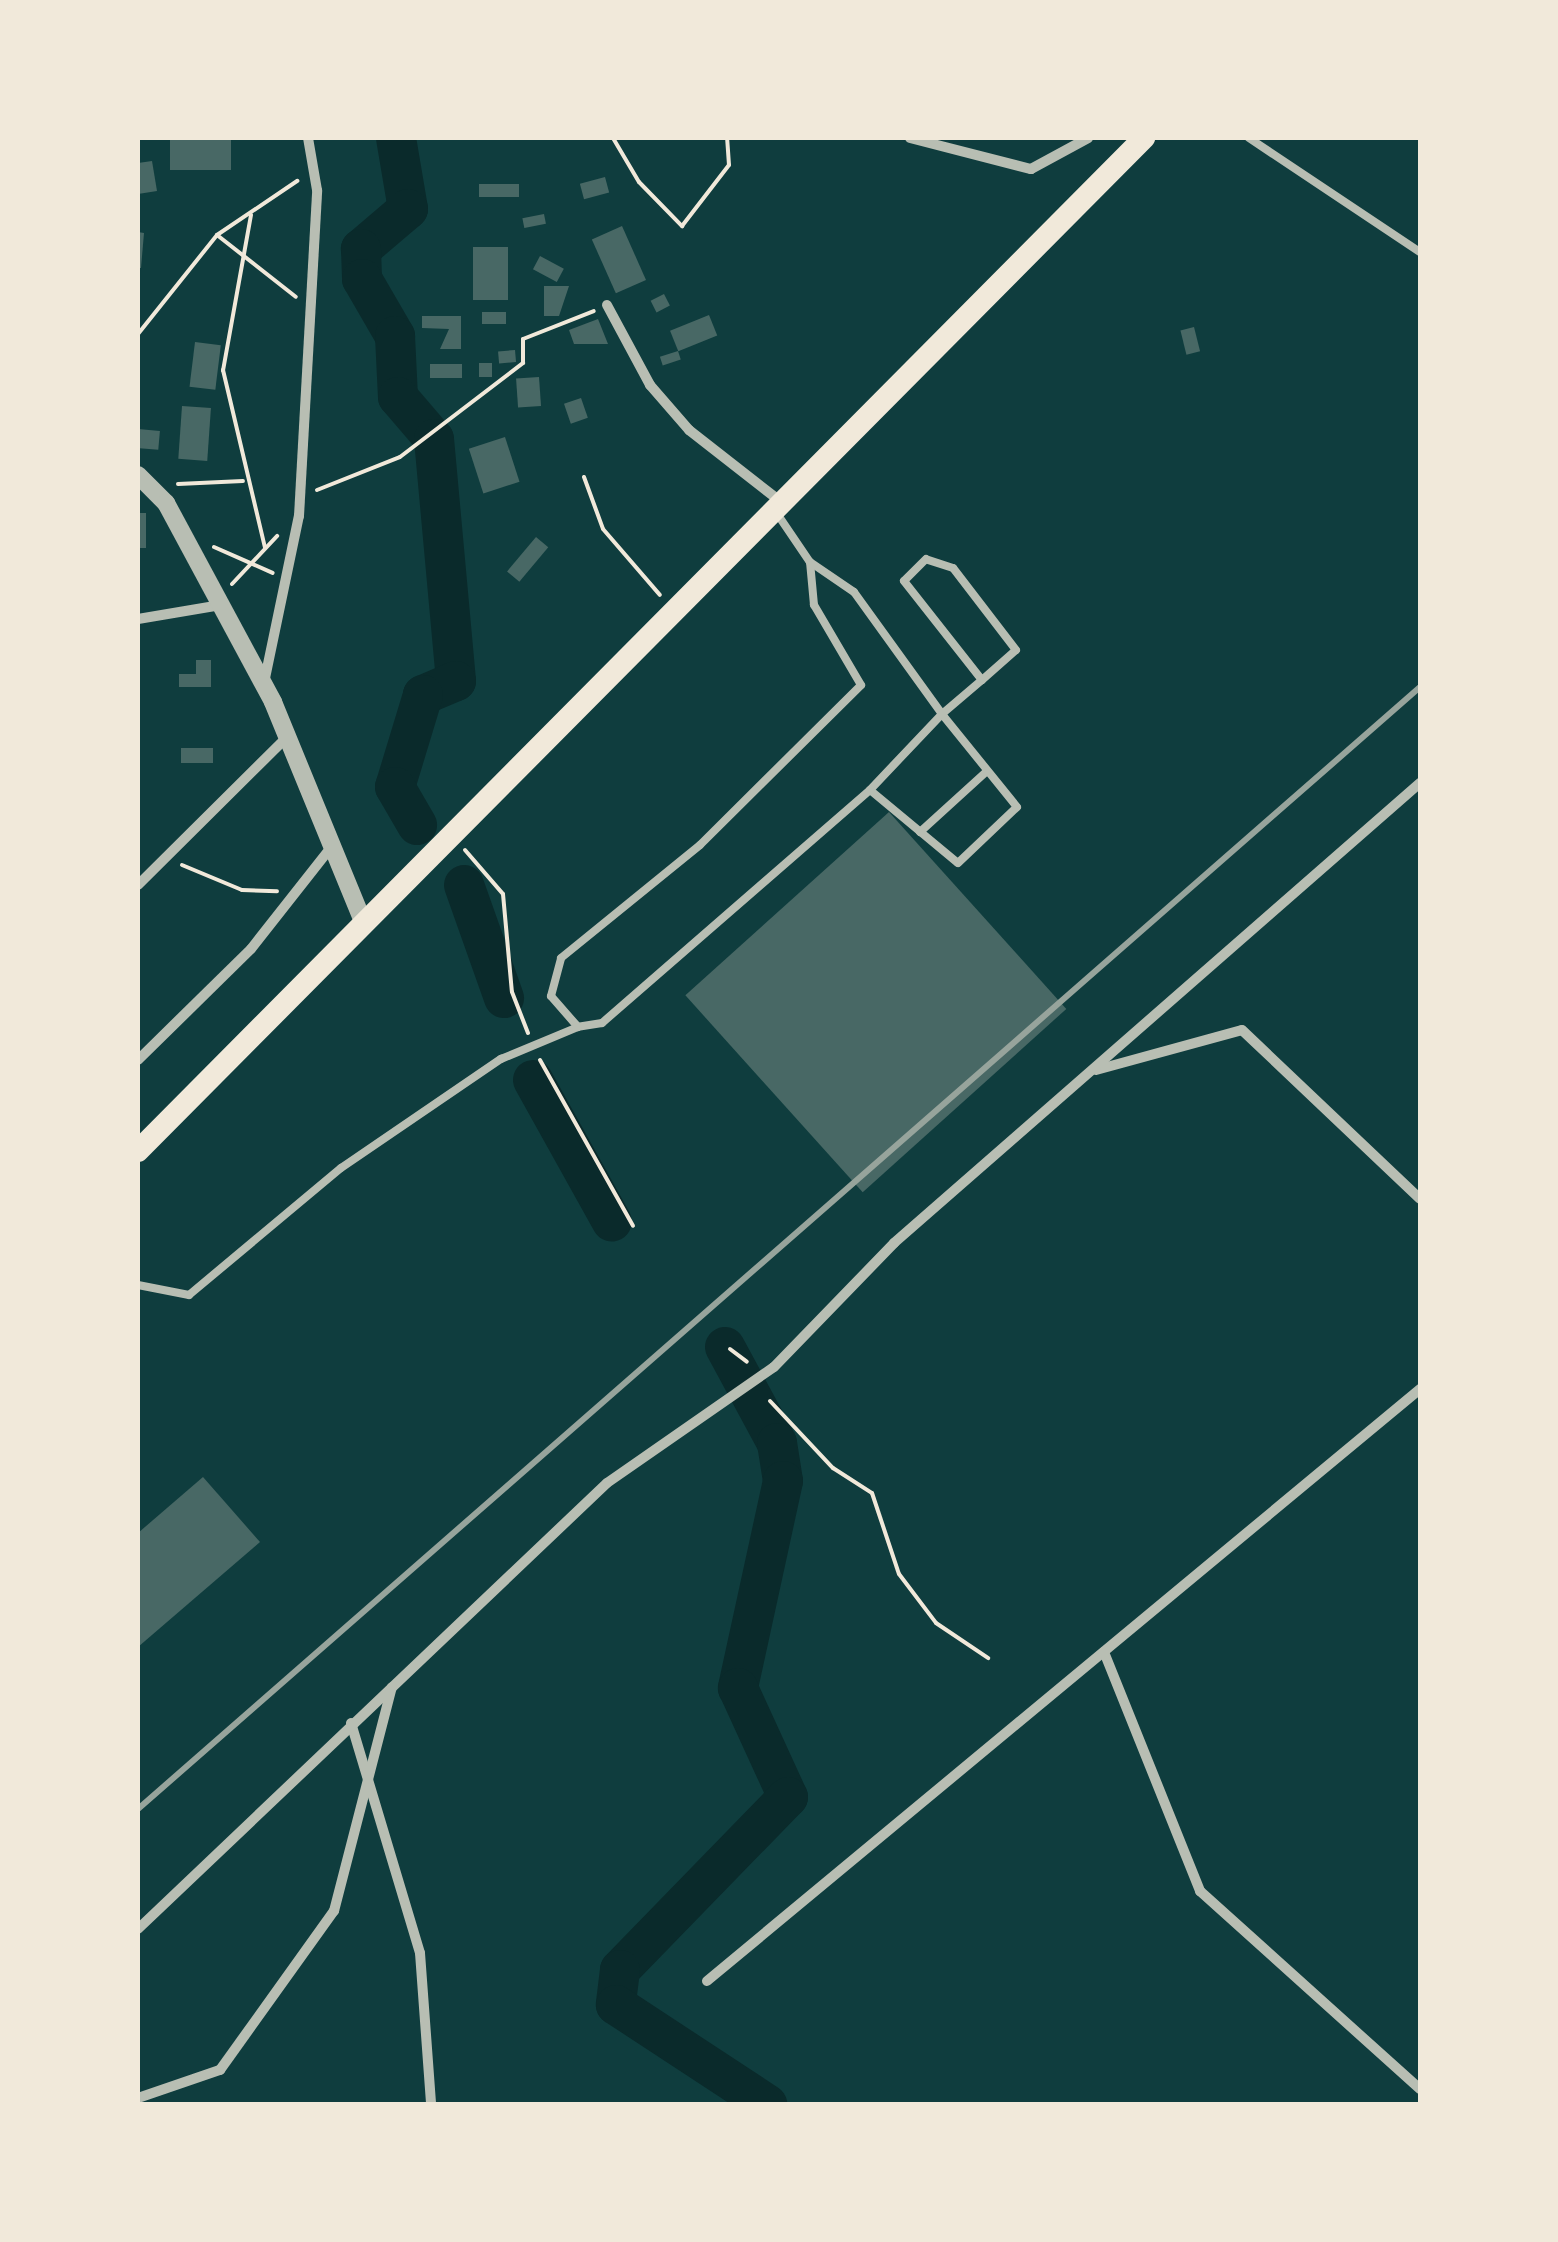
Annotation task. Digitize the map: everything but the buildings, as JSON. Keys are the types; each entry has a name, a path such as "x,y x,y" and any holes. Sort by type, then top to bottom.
{"highway":[{"path":"138,1151 362,920 1144,138"}],"street":[{"path":"264,684 292,579 299,516 315,164 308,138"},
{"path":"910,138 1031,170 1088,138"},
{"path":"607,305 650,385 689,430 776,504"},
{"path":"145,480 180,526 264,684 329,850 362,920"},
{"path":"138,618 220,602"},
{"path":"138,884 286,738"},
{"path":"138,1929 607,1484 774,1367 894,1244 1420,783"},
{"path":"138,1060 302,890 329,850"},
{"path":"1090,1072 1242,1030 1420,1199"},
{"path":"707,1980 1420,1390"},
{"path":"1104,1652 1200,1891 1420,2089"},
{"path":"138,2098 220,2070 334,1911 393,1685"},
{"path":"351,1723 430,2001 431,2104"}],"lane":[{"path":"1249,138 1420,252"},
{"path":"578,1027 552,996 561,958 700,845 862,685 814,605 810,562 776,504"},
{"path":"138,1286 189,1295 341,1168 502,1059 578,1027 602,1023 870,790 942,714 982,680 1016,650 953,568 926,559 909,569 908,590 982,680"},
{"path":"810,562 854,592 986,772 1018,806 958,862 870,790"},
{"path":"920,832 986,772"}],"path":[{"path":"613,138 639,182 682,226 729,165 728,138"},
{"path":"827,138 848,138"},
{"path":"138,334 217,234 252,215 315,164"},
{"path":"252,215 250,255 224,359 244,481 265,546"},
{"path":"217,234 250,255 308,305"},
{"path":"300,488 337,488 400,457 523,363 523,340 607,305"},
{"path":"584,477 603,530 647,571 668,613"},
{"path":"145,480 244,481"},
{"path":"220,602 265,546 299,516"},
{"path":"180,526 248,565 292,579"},
{"path":"165,860 242,890 302,890"},
{"path":"730,1349 746,1362"},
{"path":"770,1401 833,1468 872,1493 899,1574 936,1623 988,1658"}],"waterway":[{"path":"396,138 408,209 361,249 362,279 395,336 398,397 434,439 456,681 423,695 395,787 417,825"},
{"path":"464,885 504,998"},
{"path":"533,1080 612,1222"},
{"path":"725,1347 777,1443 783,1481 738,1688 788,1797 620,1970 616,2005 767,2104"}],"railway":[{"path":"138,1809 1420,687"}]}
